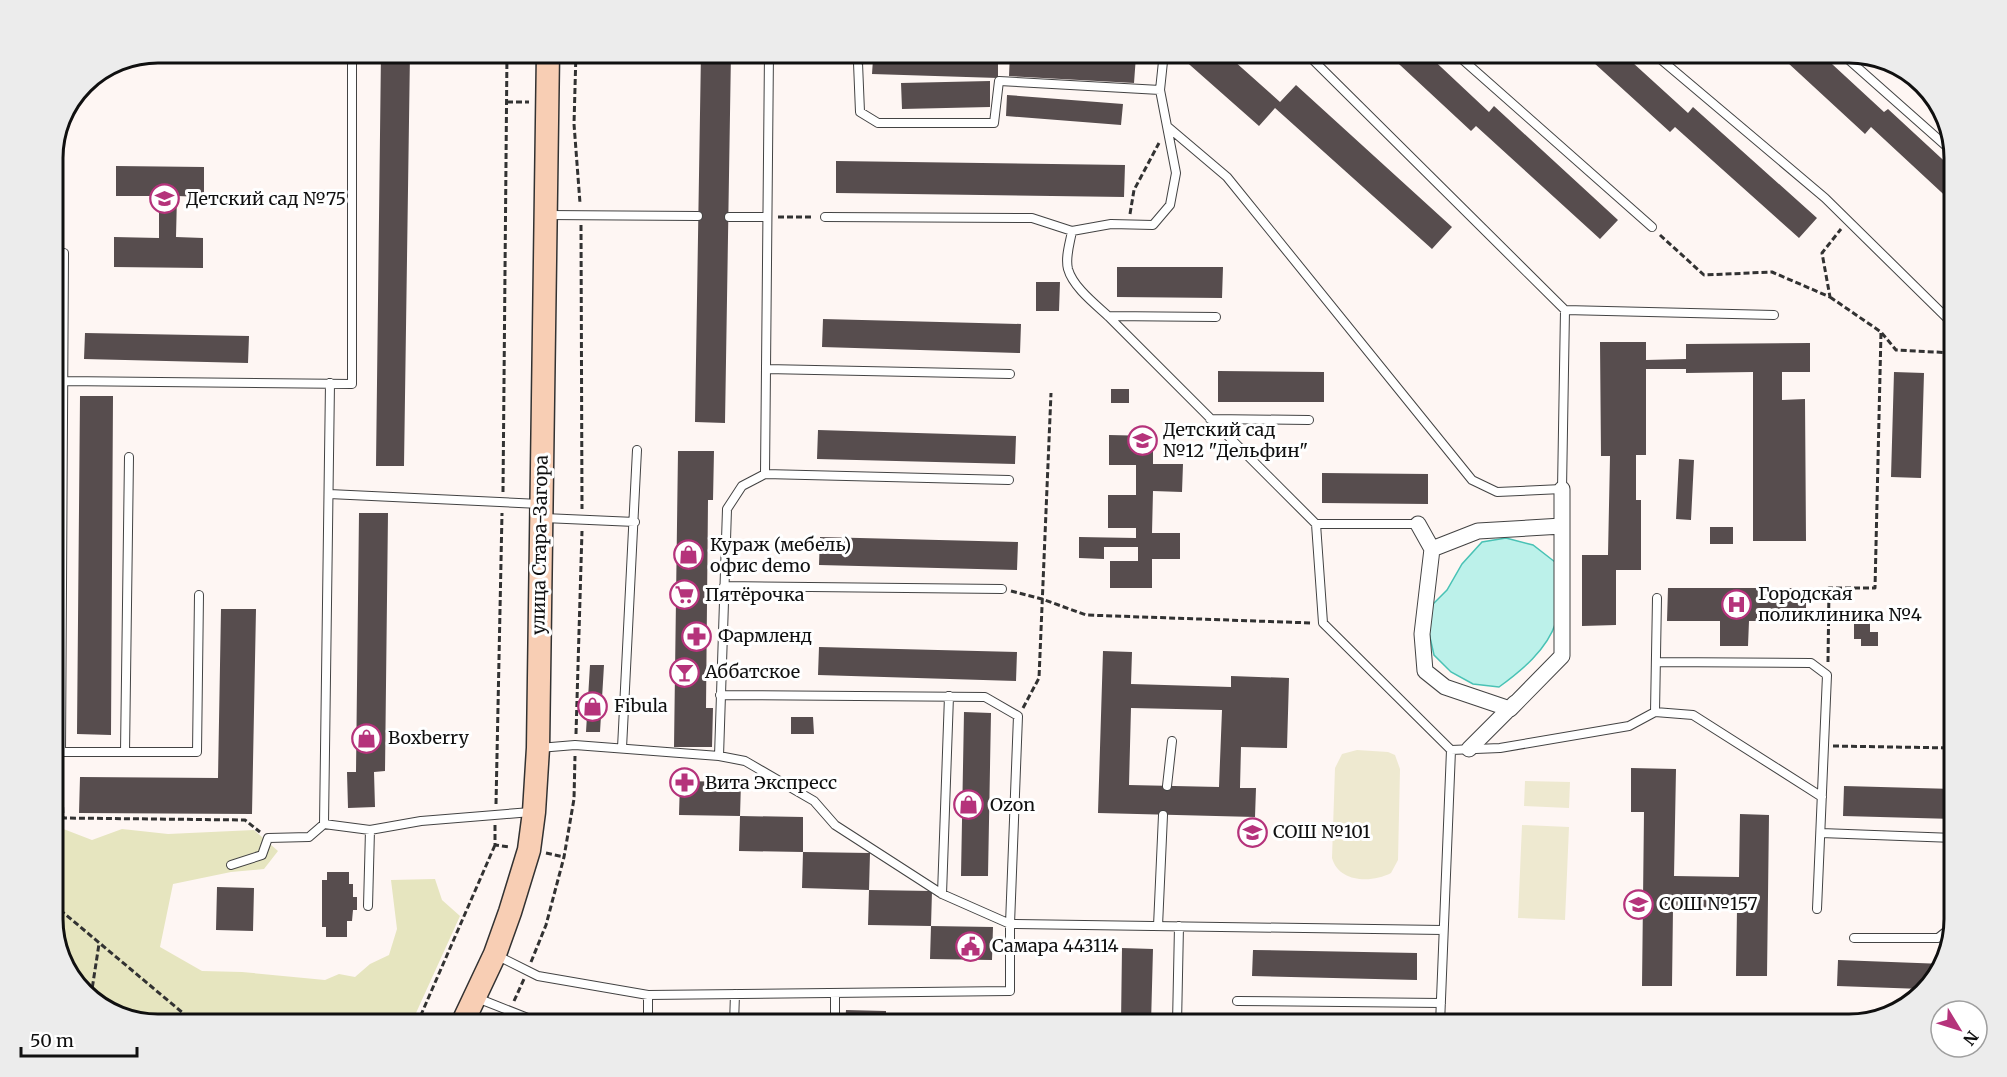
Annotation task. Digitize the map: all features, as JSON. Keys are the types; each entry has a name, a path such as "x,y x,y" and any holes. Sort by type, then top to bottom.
{"main road":[{"name":"улица Стара-Загора","path":"467,1014 495,954 510,912 529,850 534,812 538,748 548,63"}],"street":[{"path":"1469,749 1562,656 1562,489"},
{"path":"1418,524 1432,549 1422,634 1425,671 1445,687 1510,708"},
{"path":"1432,549 1478,531 1562,526"}],"lane":[{"path":"64,253 63,381 352,384 352,63"},
{"path":"765,474 769,63"},
{"path":"858,63 860,112 878,123 994,123 999,81 1160,90"},
{"path":"825,217 1032,218 1072,231 1110,224 1153,225 1170,205 1176,173 1160,90 1163,63"},
{"path":"1316,63 1565,310 1774,315"},
{"path":"1467,63 1653,227"},
{"path":"1665,63 1826,198 1944,315"},
{"path":"1853,63 1942,143"},
{"path":"1168,127 1227,177 1472,480 1497,492 1562,489 1565,310"},
{"path":"546,215 699,216"},
{"path":"729,217 767,217"},
{"path":"1072,231 1068,249 1068,269 1082,292 1316,524 1323,623 1451,750 1440,1014"},
{"path":"1108,316 1216,317"},
{"path":"766,369 1010,374"},
{"path":"231,865 262,855 268,838 309,837 324,824 330,383"},
{"path":"1209,419 1310,420"},
{"path":"622,748 637,450"},
{"path":"125,752 129,458"},
{"path":"719,756 727,509 742,486 765,474 1009,480"},
{"path":"329,494 503,502 582,519 635,522"},
{"path":"1316,524 1418,524"},
{"path":"724,586 1002,589"},
{"path":"63,752 197,752 199,596"},
{"path":"1655,712 1657,598"},
{"path":"1656,662 1811,663 1827,675 1817,909"},
{"path":"495,954 538,976 648,995 1010,991 1010,924 1018,716 985,697 720,695"},
{"path":"942,894 949,696"},
{"path":"1451,750 1500,748 1629,726 1655,712 1692,715 1822,797"},
{"path":"1167,786 1172,741"},
{"path":"538,748 575,745 719,756 745,761 814,801 835,825 942,894 1010,924 1443,930"},
{"path":"324,824 370,830 422,821 496,813 534,812"},
{"path":"1158,926 1163,815"},
{"path":"368,906 370,830"},
{"path":"1821,833 1944,838"},
{"path":"1176,1014 1179,926"},
{"path":"1854,938 1938,939 1942,935"},
{"path":"835,993 835,1014"},
{"path":"734,1014 735,994"},
{"path":"648,995 648,1014"},
{"path":"475,997 517,1014"},
{"path":"1237,1001 1441,1003"}],"path":[{"path":"421,1014 495,845 503,502 507,63"},
{"path":"509,1011 546,925 564,857 574,799 582,519 580,216 574,124 576,63"},
{"path":"1128,225 1134,190 1168,127"},
{"path":"767,217 825,217"},
{"path":"1830,297 1822,253 1848,220"},
{"path":"1653,227 1704,275 1772,272 1830,297 1881,332 1896,350 1944,352"},
{"path":"1827,675 1829,588 1875,588 1881,332"},
{"path":"1018,716 1039,678 1051,393"},
{"path":"1002,589 1042,599 1086,615 1323,623"},
{"path":"1824,746 1944,748"},
{"path":"63,818 245,820 268,838"},
{"path":"495,845 564,857"},
{"path":"63,912 183,1014"},
{"path":"92,987 99,943"}],"green space":[{"path":"63,829 92,840 122,829 168,834 254,830 278,851 264,869 231,872 173,884 160,947 202,971 242,972 325,980 339,974 355,977 370,964 389,955 397,929 391,880 435,879 442,900 460,916 416,1014 158,1014 140,1012 105,998 87,982 73,961 63,925"}],"shaded area":[{"path":"1357,750 1388,752 1395,755 1400,769 1398,860 1391,873 1366,879 1357,879 1342,872 1332,858 1335,768 1342,754"},
{"path":"1525,781 1570,782 1569,808 1524,806"},
{"path":"1522,825 1569,827 1565,920 1518,918"}],"water":[{"path":"1506,538 1533,545 1555,562 1556,622 1540,651 1499,687 1473,684 1451,672 1434,655 1429,633 1432,605 1447,590 1462,564 1482,542"}],"building":[{"path":"381,63 410,63 404,466 376,466"},
{"path":"701,63 731,63 725,423 695,422"},
{"path":"873,63 998,64 998,78 872,74"},
{"path":"1010,63 1135,63 1134,83 1009,76"},
{"path":"1188,63 1236,63 1280,102 1296,85 1452,227 1432,249 1275,108 1259,126"},
{"path":"1398,63 1437,63 1489,112 1494,106 1618,220 1600,239 1476,126 1471,131"},
{"path":"1594,63 1633,63 1688,113 1693,107 1817,218 1799,238 1675,127 1670,132"},
{"path":"1788,63 1831,63 1884,112 1888,109 1944,161 1944,195 1871,127 1865,134"},
{"path":"990,81 990,107 902,109 901,83"},
{"path":"1007,95 1123,104 1121,125 1006,116"},
{"path":"836,161 1125,165 1124,197 836,193"},
{"path":"116,166 204,167 204,197 177,196 176,237 203,238 203,268 114,267 114,237 159,238 159,196 116,196"},
{"path":"1117,267 1223,267 1222,298 1117,297"},
{"path":"1036,282 1060,282 1059,311 1036,311"},
{"path":"823,319 1021,324 1020,353 822,347"},
{"path":"85,333 249,336 248,363 84,359"},
{"path":"1600,342 1646,342 1646,360 1686,359 1686,344 1810,343 1810,372 1782,372 1782,400 1805,399 1806,541 1753,541 1753,372 1686,373 1686,369 1646,369 1646,455 1636,455 1636,500 1641,500 1641,570 1616,570 1616,625 1582,626 1582,555 1608,555 1610,456 1601,456"},
{"path":"1218,371 1324,372 1324,402 1218,402"},
{"path":"1894,372 1924,373 1921,478 1891,477"},
{"path":"1111,389 1129,389 1129,403 1111,403"},
{"path":"80,396 113,396 111,735 77,734"},
{"path":"818,430 1016,436 1015,464 817,459"},
{"path":"1109,435 1153,436 1153,464 1183,464 1182,492 1153,491 1152,533 1180,533 1180,559 1152,559 1152,588 1110,588 1110,561 1138,561 1138,547 1104,547 1104,559 1079,558 1079,537 1136,538 1136,528 1108,528 1108,495 1136,495 1136,465 1109,465"},
{"path":"678,451 714,451 713,500 708,500 706,708 713,708 712,747 674,747"},
{"path":"1679,459 1694,460 1691,520 1676,519"},
{"path":"1322,473 1428,474 1428,504 1322,503"},
{"path":"359,513 388,513 385,771 374,772 375,807 348,808 347,772 356,772"},
{"path":"1710,527 1733,527 1733,544 1710,544"},
{"path":"820,537 1018,542 1017,570 819,565"},
{"name":"Городская поликлиника №4","path":"1668,588 1806,588 1806,621 1749,621 1748,646 1720,646 1720,621 1667,621"},
{"path":"221,609 256,609 252,814 79,813 80,777 218,778"},
{"path":"1854,619 1870,619 1870,632 1878,632 1878,646 1861,646 1861,639 1854,639"},
{"path":"819,647 1017,652 1016,681 818,675"},
{"path":"1103,651 1132,652 1131,684 1231,687 1231,676 1289,678 1287,748 1241,747 1240,788 1256,788 1255,817 1098,813","holes":["1131,708 1222,710 1219,787 1129,785"]},
{"path":"590,665 604,665 600,732 586,732"},
{"path":"964,712 991,713 988,876 961,876"},
{"path":"791,717 813,717 814,734 791,734"},
{"path":"1631,768 1676,769 1674,876 1739,877 1740,814 1769,815 1767,976 1736,976 1737,909 1673,908 1672,986 1642,986 1644,812 1631,812"},
{"path":"680,781 741,782 740,816 679,815"},
{"path":"1844,786 1944,789 1944,819 1843,816"},
{"path":"740,816 803,817 803,852 739,851"},
{"path":"803,852 870,853 869,890 802,888"},
{"path":"327,872 349,872 349,884 353,884 353,897 357,897 357,910 353,910 352,921 347,921 347,937 326,937 326,927 322,927 322,880 327,880"},
{"path":"217,887 254,888 253,931 216,930"},
{"path":"869,890 932,891 931,926 868,925"},
{"path":"931,926 993,927 992,960 930,959"},
{"path":"1122,948 1153,949 1151,1014 1121,1014"},
{"path":"1253,950 1417,953 1417,980 1252,976"},
{"path":"1838,960 1933,964 1913,989 1837,986"},
{"path":"846,1010 886,1011 886,1014 846,1014"}],"place":[{"name":"Детский сад №75","path":"165,199"},
{"name":"Детский сад №12 \"Дельфин\"","path":"1142,440"},
{"name":"Кураж (мебель) офис demo","path":"689,555"},
{"name":"Пятёрочка","path":"684,595"},
{"name":"Городская поликлиника №4","path":"1737,604"},
{"name":"Фармленд","path":"697,636"},
{"name":"Аббатское","path":"684,672"},
{"name":"Fibula","path":"593,706"},
{"name":"Boxberry","path":"367,738"},
{"name":"Вита Экспресс","path":"684,783"},
{"name":"Ozon","path":"969,805"},
{"name":"СОШ №101","path":"1252,832"},
{"name":"СОШ №157","path":"1638,904"},
{"name":"Самара 443114","path":"971,946"}]}
